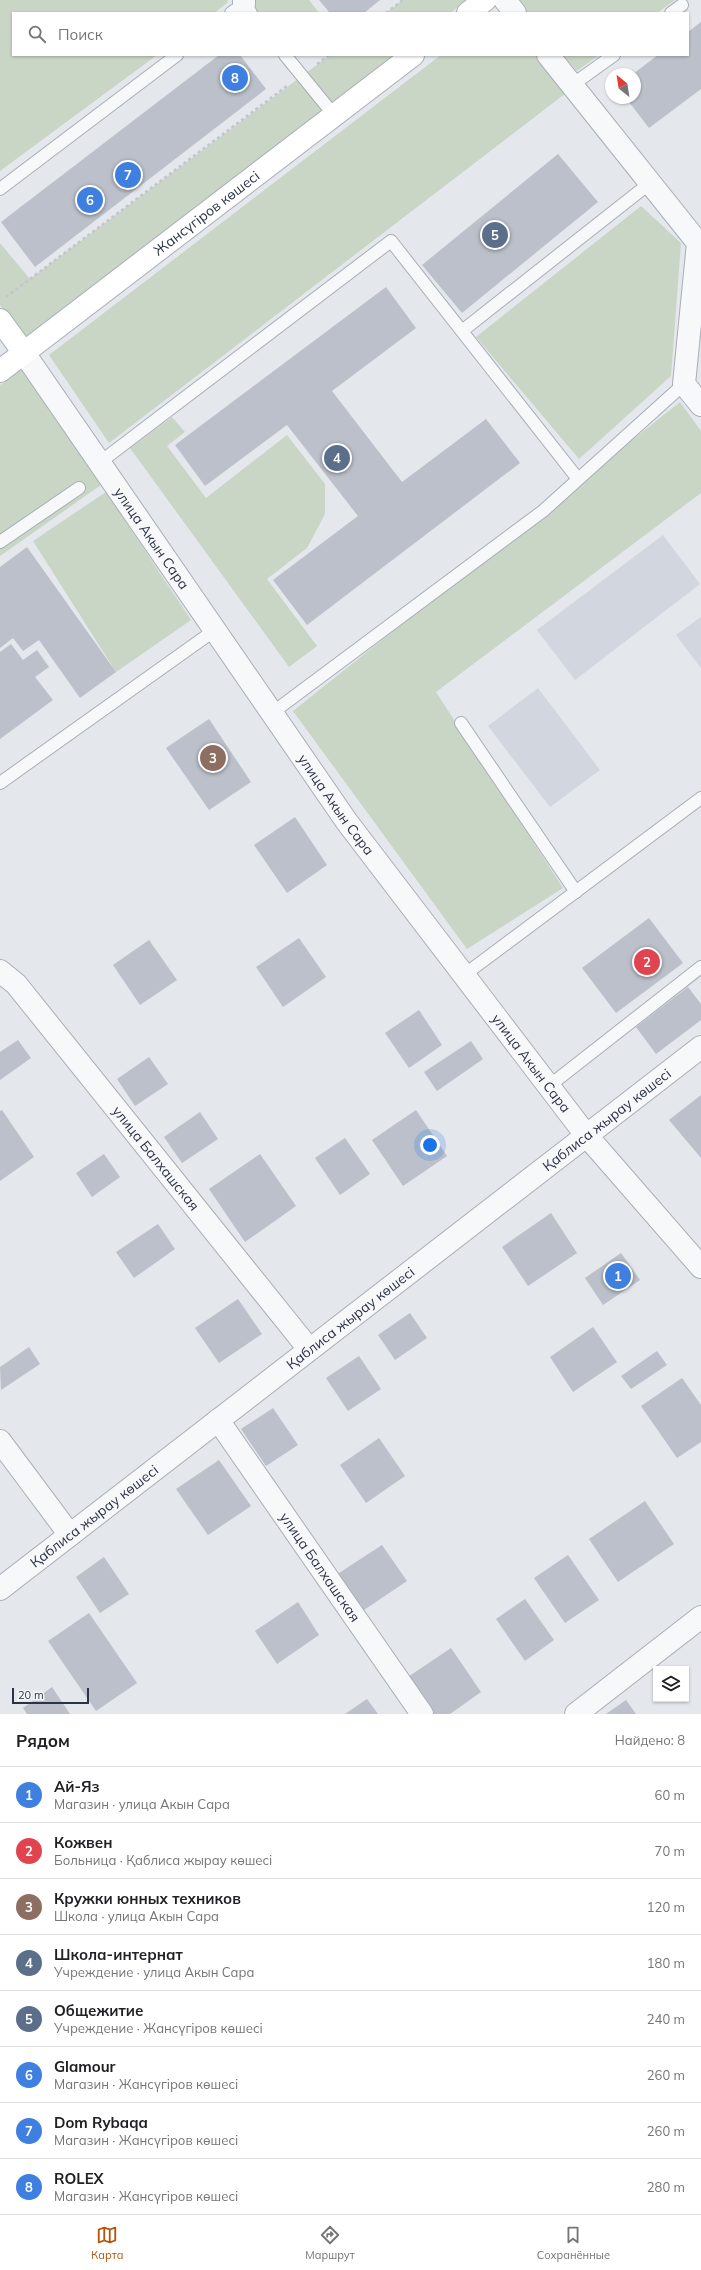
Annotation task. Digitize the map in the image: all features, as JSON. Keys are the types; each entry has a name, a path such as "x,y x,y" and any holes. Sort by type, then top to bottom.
{"main road":[{"path":"469,12 485,0"},
{"name":"Жансүгіров көшесі","path":"0,371 412,56"},
{"name":"улица Акын Сара","path":"0,320 24,353"}],"street":[{"path":"505,0 514,12"},
{"path":"549,56 698,243 684,384 701,405"},
{"name":"улица Акын Сара","path":"24,353 347,822 586,1135 701,1267"},
{"name":"улица Балхашская","path":"0,971 16,984 309,1349"},
{"name":"Қаблиса жырау көшесі","path":"0,1589 701,1047"},
{"name":"улица Балхашская","path":"218,1420 422,1714"},
{"path":"0,1441 70,1535"},
{"path":"576,1714 701,1617"}],"lane":[{"path":"672,12 682,5"},
{"path":"0,189 176,56"},
{"path":"286,56 334,115"},
{"path":"572,85 613,56"},
{"path":"462,331 650,183"},
{"path":"99,463 391,241 578,479"},
{"path":"272,713 543,511 684,384"},
{"path":"0,542 79,488"},
{"path":"0,784 215,630"},
{"path":"462,723 576,892"},
{"path":"464,975 701,798"},
{"path":"549,1086 701,967"}],"path":[{"path":"387,12 403,0"},
{"path":"0,301 328,56"}],"shaded area":[{"path":"663,535 700,584 575,680 537,630"},
{"path":"701,617 701,668 676,635"},
{"path":"538,688 600,770 550,807 488,726"}],"green space":[{"path":"0,0 228,0 227,3 215,12 12,12 12,56 156,56 0,171"},
{"path":"245,0 309,0 318,12 252,12"},
{"path":"403,0 467,0 451,12 387,12"},
{"path":"517,0 675,0 658,12 527,12"},
{"path":"329,56 394,56 24,338 0,305 0,243 30,279"},
{"path":"440,56 536,56 566,93 109,443 49,355"},
{"path":"564,56 598,56 577,71"},
{"path":"641,206 681,243 671,376 579,459 476,337"},
{"path":"23,368 101,485 0,556 0,385"},
{"path":"680,402 701,431 701,493 436,692 563,888 467,949 293,711"},
{"path":"172,417 185,432 167,446 206,498 287,435 325,484 325,514 307,548 267,579 317,646 289,667 130,448"},
{"path":"106,492 191,620 116,672 33,541"}],"building":[{"path":"319,0 380,0 365,12 329,12"},
{"path":"701,22 701,89 649,128 631,104 641,104 641,68 657,56 689,56 689,31"},
{"path":"218,56 241,56 266,89 35,267 1,222"},
{"path":"558,154 598,202 462,313 422,265"},
{"path":"386,287 416,328 332,391 402,482 486,419 520,463 307,625 273,580 358,516 287,425 205,486 175,445"},
{"path":"27,547 116,672 80,698 39,640 23,651 13,638 0,648 0,567"},
{"path":"11,644 23,660 37,650 49,667 35,677 53,700 0,739 0,652"},
{"path":"209,719 251,782 209,810 166,748"},
{"path":"295,817 327,865 287,893 254,845"},
{"path":"649,918 683,963 616,1013 582,968"},
{"path":"299,938 326,977 283,1007 256,967"},
{"path":"149,940 177,980 140,1005 113,965"},
{"path":"688,987 701,1004 701,1020 656,1054 636,1027"},
{"path":"419,1010 442,1045 409,1068 385,1033"},
{"path":"18,1040 31,1058 0,1080 0,1052"},
{"path":"471,1041 483,1059 437,1091 424,1072"},
{"path":"149,1057 168,1084 135,1106 117,1079"},
{"path":"701,1095 701,1158 669,1120"},
{"path":"2,1110 34,1157 0,1181 0,1111"},
{"path":"416,1110 447,1156 403,1186 372,1140"},
{"path":"200,1112 218,1139 182,1163 164,1137"},
{"path":"345,1138 370,1174 340,1195 315,1158"},
{"path":"104,1154 120,1177 92,1197 76,1173"},
{"path":"260,1154 296,1206 245,1242 209,1189"},
{"path":"551,1213 577,1253 528,1286 502,1247"},
{"path":"158,1224 175,1249 134,1278 116,1252"},
{"path":"621,1253 640,1280 603,1305 585,1278"},
{"path":"238,1299 262,1334 219,1363 195,1328"},
{"path":"410,1313 427,1338 395,1360 378,1335"},
{"path":"593,1327 617,1362 573,1392 550,1357"},
{"path":"29,1347 40,1364 1,1390 0,1367"},
{"path":"657,1351 667,1365 631,1389 621,1376"},
{"path":"359,1356 381,1389 348,1411 326,1378"},
{"path":"682,1378 701,1405 701,1442 677,1458 641,1406"},
{"path":"273,1408 298,1445 266,1466 241,1429"},
{"path":"379,1438 405,1476 366,1503 340,1465"},
{"path":"219,1460 251,1506 208,1535 176,1489"},
{"path":"645,1501 674,1544 618,1582 589,1539"},
{"path":"382,1545 407,1581 361,1612 336,1575"},
{"path":"568,1555 599,1600 565,1623 534,1578"},
{"path":"104,1557 129,1594 100,1613 76,1577"},
{"path":"525,1599 554,1640 525,1661 496,1619"},
{"path":"298,1602 319,1635 277,1664 255,1631"},
{"path":"89,1613 137,1683 96,1711 48,1641"},
{"path":"451,1648 481,1692 450,1714 433,1714 408,1677"},
{"path":"52,1687 70,1714 27,1714 23,1708"},
{"path":"367,1699 378,1714 345,1714"},
{"path":"626,1700 636,1714 606,1714"}],"place":[{"name":"ROLEX","path":"235,78"},
{"name":"Dom Rybaqa","path":"128,175"},
{"name":"Glamour","path":"90,200"},
{"name":"Общежитие","path":"495,235"},
{"name":"Школа-интернат","path":"337,458"},
{"name":"Кружки юнных техников","path":"213,758"},
{"name":"Кожвен","path":"647,962"},
{"name":"Ай-Яз","path":"618,1276"}]}
